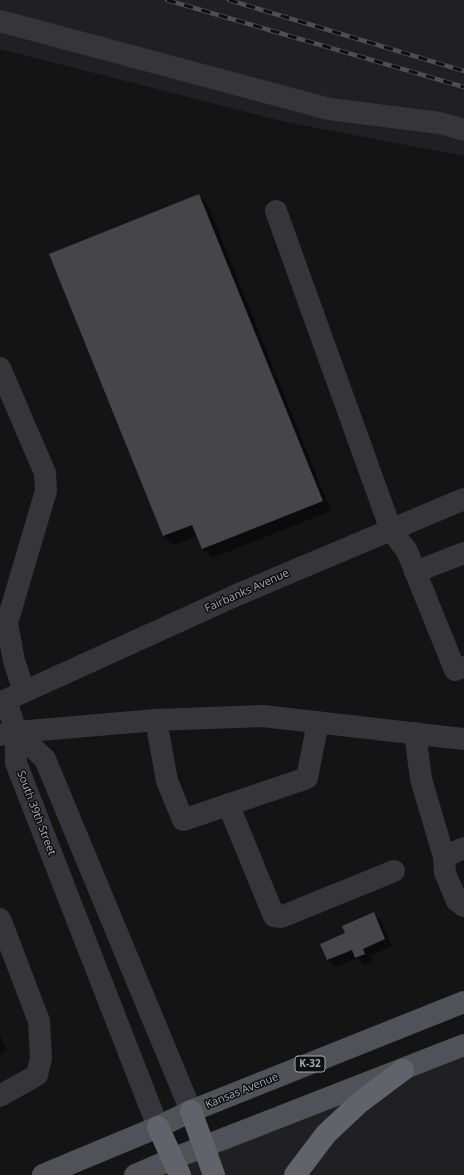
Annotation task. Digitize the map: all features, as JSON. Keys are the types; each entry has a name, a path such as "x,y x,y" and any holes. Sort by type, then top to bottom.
{"highway":[{"path":"295,1175 326,1134 359,1103 403,1070"},
{"path":"192,1111 214,1175"},
{"path":"158,1127 176,1167"}],"main road":[{"name":"Kansas Avenue","path":"43,1175 158,1127 192,1111 464,1002"},
{"path":"135,1175 176,1167 204,1147 464,1045"}],"street":[{"path":"0,21 329,109 440,124 464,130"},
{"path":"276,210 391,530 407,551 455,670 464,667"},
{"path":"0,368 45,473 46,491 7,623 14,662 29,690"},
{"name":"Fairbanks Avenue","path":"8,734 6,700 239,594 464,499"},
{"path":"415,572 464,553"},
{"path":"8,734 156,720 264,716 464,739"},
{"path":"156,720 167,781 183,820 307,778 318,722"},
{"path":"415,733 421,779 444,856 445,873 457,901 464,906"},
{"path":"8,734 45,759 192,1111"},
{"name":"South 39th Street","path":"8,734 16,763 158,1127"},
{"path":"228,804 274,916 281,917 394,871"},
{"path":"444,856 464,848"},
{"path":"0,919 39,1021 41,1058 37,1075 0,1096"}],"shaded area":[{"path":"0,0 464,0 464,156 286,122 0,49"},
{"path":"464,1045 464,1175 144,1175"}],"building":[{"path":"199,194 323,501 202,549 192,525 163,536 49,254"},
{"path":"374,912 385,939 363,949 365,954 355,958 352,950 327,960 320,944 345,933 342,926"}],"railway":[{"path":"167,0 464,87"},
{"path":"229,0 464,71"}]}
